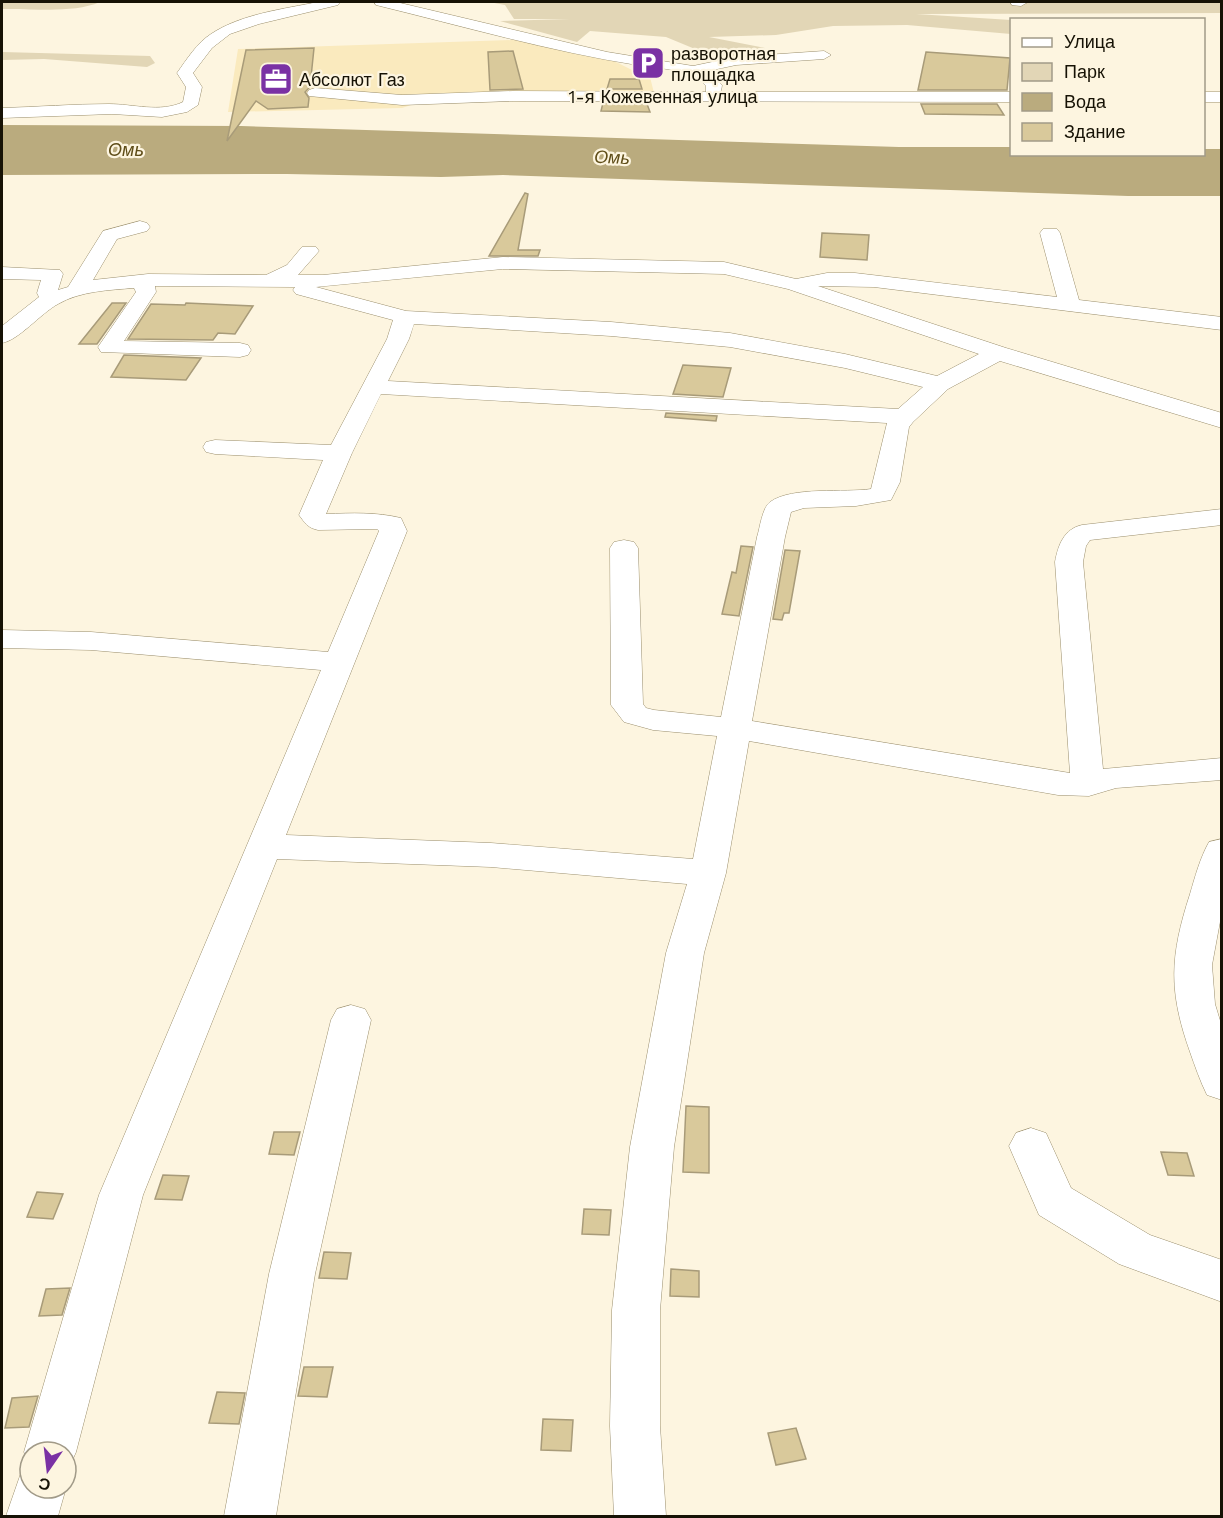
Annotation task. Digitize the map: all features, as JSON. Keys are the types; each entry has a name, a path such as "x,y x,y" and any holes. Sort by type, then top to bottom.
{"street":[{"path":"2,113 183,109 190,105 194,87 185,73 218,35 237,27 333,2"},
{"path":"381,2 637,62 635,64 642,68 672,67 693,70 707,77 714,85 713,97"},
{"path":"693,70 736,61 824,55"},
{"name":"1-я Кожевенная улица","path":"315,93 402,100 513,96 1010,97"},
{"path":"1205,97 1221,97"},
{"path":"76,291 110,235 140,226"},
{"path":"1050,232 1070,306"},
{"path":"269,281 294,269 309,251"},
{"path":"2,336 52,298 98,285 215,279 322,281 502,263 724,268 795,285 998,353 1221,421"},
{"path":"2,273 53,274 47,293 52,298"},
{"path":"795,285 810,280 834,278 874,280 1221,324"},
{"path":"143,281 146,292 109,346 240,350"},
{"path":"269,281 405,317 611,329 730,340 845,362 940,384"},
{"path":"53,1440 121,1195 393,531 392,524 318,522 312,515 339,453 398,339 405,317"},
{"path":"640,1516 635,1426 636,1310 652,1147 685,953 708,873 771,537 779,508 793,501 869,498 882,494 887,482 897,427 904,417 940,384 998,353"},
{"path":"373,387 904,417"},
{"path":"215,447 339,453"},
{"path":"1089,785 1084,757 1069,562 1072,545 1082,533 1221,517"},
{"path":"624,549 627,705 635,715 653,720 734,728 1058,784 1089,785 1112,777 1221,769"},
{"path":"2,639 91,641 339,662"},
{"path":"264,846 491,855 708,873"},
{"path":"1221,851 1195,942 1193,974 1195,1003 1221,1083"},
{"path":"250,1516 292,1274 351,1020"},
{"path":"1032,1146 1055,1201 1136,1250 1221,1281"},
{"path":"32,1516 37,1500"}],"shaded area":[{"path":"523,37 610,59 636,72 649,73 654,93 438,96 402,108 228,112 238,49 512,40"}],"green space":[{"path":"2,2 100,2 77,8 52,10 2,9"},
{"path":"489,2 1221,2 1222,13 916,14 1010,20 1010,34 907,25 833,26 776,35 709,37 765,48 728,57 695,49 666,37 590,31 577,42 500,21 570,19 514,19 505,5"},
{"path":"2,52 150,56 155,63 147,67 44,59 2,60"}],"water":[{"name":"Омь","path":"2,125 241,126 899,147 1010,147 1010,156 1205,156 1205,149 1221,149 1221,196 1128,196 503,175 441,177 287,174 2,175"}],"building":[{"path":"314,48 310,87 305,92 309,98 308,107 268,109 256,101 227,141 246,50"},
{"path":"513,51 523,89 490,90 488,52"},
{"path":"926,52 1010,58 1007,90 918,90"},
{"path":"610,79 639,79 642,89 607,89"},
{"path":"603,103 647,104 650,112 601,111"},
{"path":"921,104 997,104 1004,115 925,114"},
{"path":"525,193 528,194 518,250 540,250 538,256 489,256"},
{"path":"822,233 869,235 867,260 820,257"},
{"path":"112,303 126,303 97,344 79,344"},
{"path":"186,303 253,306 235,334 218,333 213,340 128,339 151,304 185,305"},
{"path":"124,355 201,358 186,380 111,377"},
{"path":"683,365 731,368 723,397 673,394"},
{"path":"666,413 717,416 716,421 665,417"},
{"path":"741,546 753,547 739,616 722,614 732,572 736,573"},
{"path":"785,550 800,551 789,613 784,613 782,620 773,619"},
{"path":"686,1106 709,1107 709,1173 683,1172"},
{"path":"274,1132 300,1132 294,1155 269,1154"},
{"path":"1161,1152 1187,1153 1194,1176 1168,1175"},
{"path":"163,1175 189,1176 182,1200 155,1199"},
{"path":"37,1192 63,1194 53,1219 27,1217"},
{"path":"584,1209 611,1210 609,1235 582,1234"},
{"path":"324,1252 351,1253 347,1279 319,1278"},
{"path":"671,1269 699,1271 699,1297 670,1296"},
{"path":"70,1288 62,1315 39,1316 46,1289"},
{"path":"304,1367 333,1367 327,1397 298,1396"},
{"path":"217,1392 245,1393 239,1424 209,1423"},
{"path":"38,1396 29,1427 5,1428 12,1398"},
{"path":"543,1419 573,1420 571,1451 541,1450"},
{"path":"796,1428 806,1459 776,1465 768,1433"}],"place":[{"name":"разворотная площадка","path":"648,63"},
{"name":"Абсолют Газ","path":"276,79"}]}
